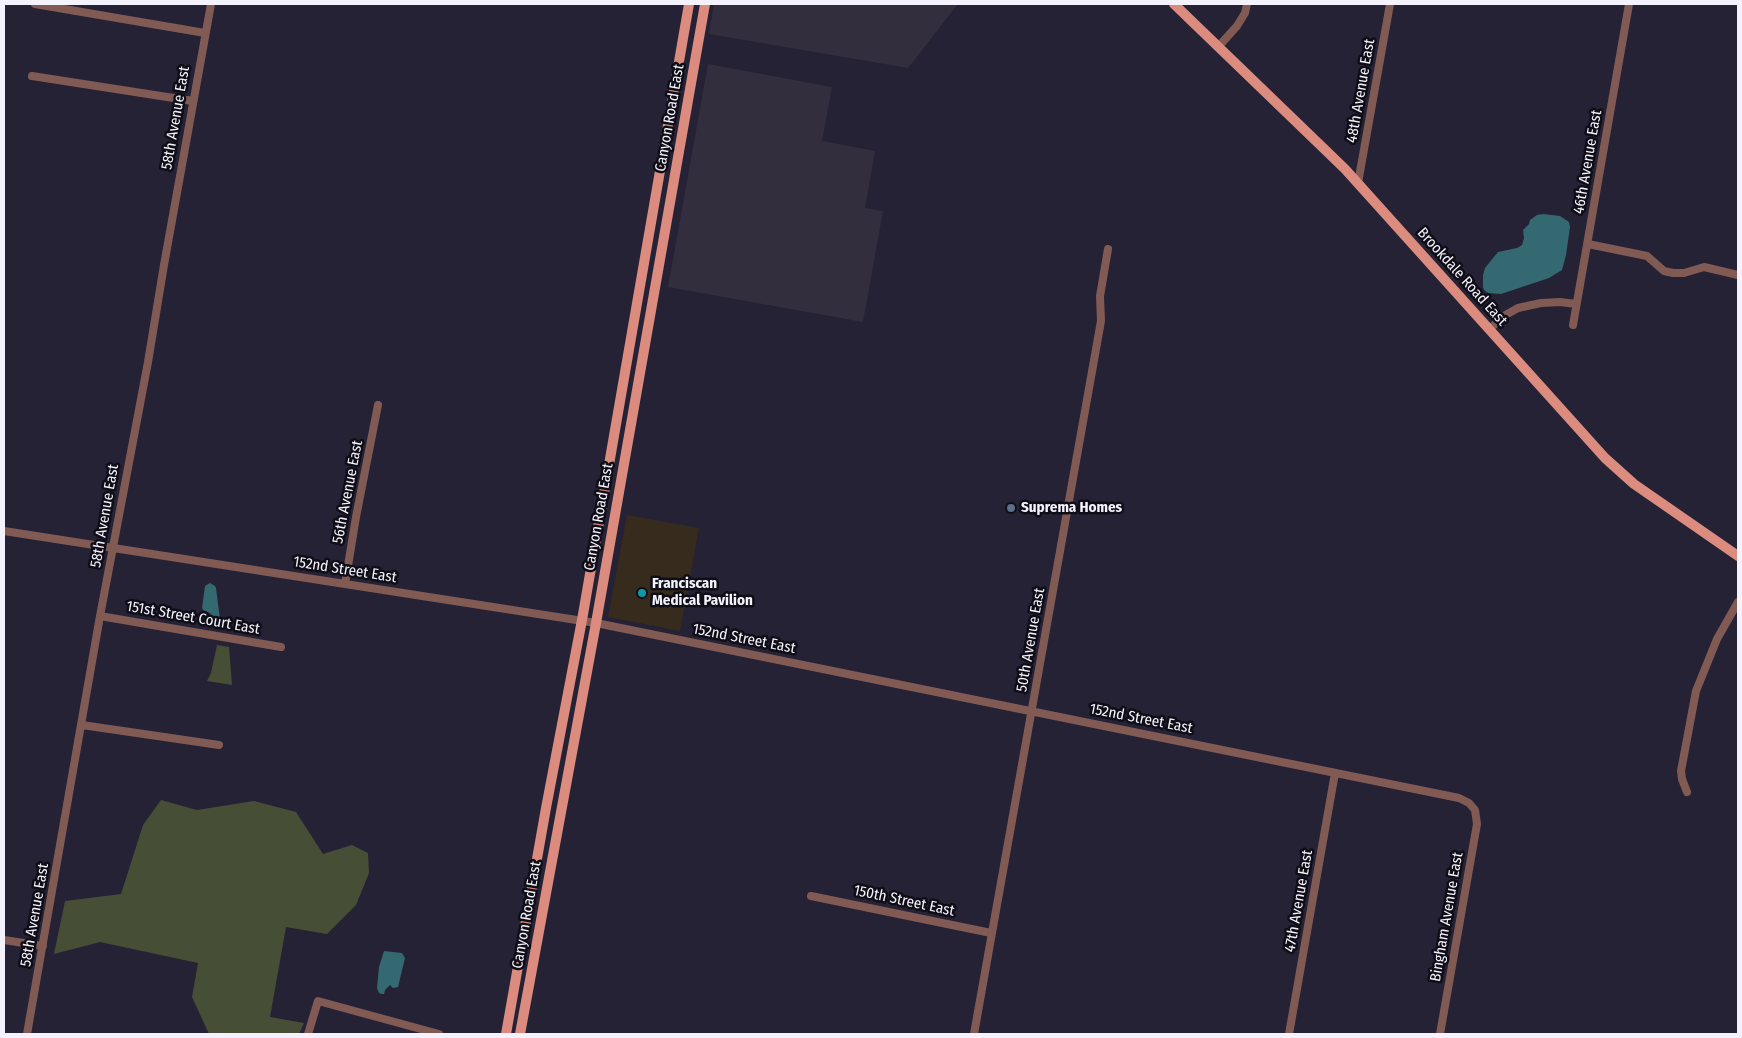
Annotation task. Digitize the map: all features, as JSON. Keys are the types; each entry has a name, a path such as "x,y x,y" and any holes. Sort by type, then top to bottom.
{"main road":[{"name":"Canyon Road East","path":"506,1034 582,620 689,4"},
{"name":"Canyon Road East","path":"520,1034 596,622 705,4"},
{"name":"Brookdale Road East","path":"1174,4 1317,140 1358,183 1605,458 1634,484 1738,556"},
{"path":"516,980 521,982 520,1034"}],"street":[{"path":"35,4 205,33"},
{"name":"58th Avenue East","path":"27,1034 100,616 148,362 211,4"},
{"path":"1219,46 1237,26 1245,13 1247,4"},
{"name":"48th Avenue East","path":"1358,183 1390,4"},
{"name":"46th Avenue East","path":"1573,325 1629,4"},
{"path":"32,76 193,102"},
{"path":"1588,244 1647,256 1664,271 1673,274 1704,268 1738,275"},
{"name":"50th Avenue East","path":"974,1034 1101,321 1100,296 1108,249"},
{"path":"1489,330 1502,317 1518,308 1540,302 1576,304"},
{"name":"56th Avenue East","path":"345,584 378,405"},
{"name":"152nd Street East","path":"4,531 596,622 1460,798 1472,806"},
{"path":"1686,792 1682,780 1682,771 1696,691 1717,640 1738,602"},
{"name":"151st Street Court East","path":"100,616 282,647"},
{"path":"82,725 219,745"},
{"name":"47th Avenue East","path":"1289,1034 1336,773"},
{"name":"Bingham Avenue East","path":"1440,1034 1476,833 1477,818 1472,806"},
{"name":"150th Street East","path":"811,896 991,933"},
{"path":"4,940 43,946"},
{"path":"308,1034 318,1001 439,1034"}],"shaded area":[{"path":"714,4 958,4 908,68 709,34"},
{"path":"708,64 832,87 822,141 875,151 865,208 883,211 863,322 668,287"},
{"path":"1537,215 1560,216 1569,222 1566,255 1562,270 1549,278 1501,294 1488,293 1483,287 1485,268 1498,252 1522,245 1524,238 1523,230 1530,220"},
{"path":"627,515 699,528 680,631 608,617"},
{"path":"210,583 216,588 220,619 217,624 212,623 210,613 202,608 205,586"},
{"path":"217,645 229,647 232,685 207,681 211,673"},
{"path":"161,800 197,810 254,801 296,812 323,854 352,845 368,853 369,873 356,905 327,934 286,927 270,1017 304,1023 299,1034 209,1034 192,997 198,963 100,942 54,954 65,901 121,894 143,825"},
{"path":"384,951 402,953 405,958 398,987 393,988 390,985 382,994 379,993 377,988 379,967"}],"place":[{"name":"Suprema Homes","path":"1011,508"},
{"name":"Franciscan Medical Pavilion","path":"642,593"}]}
